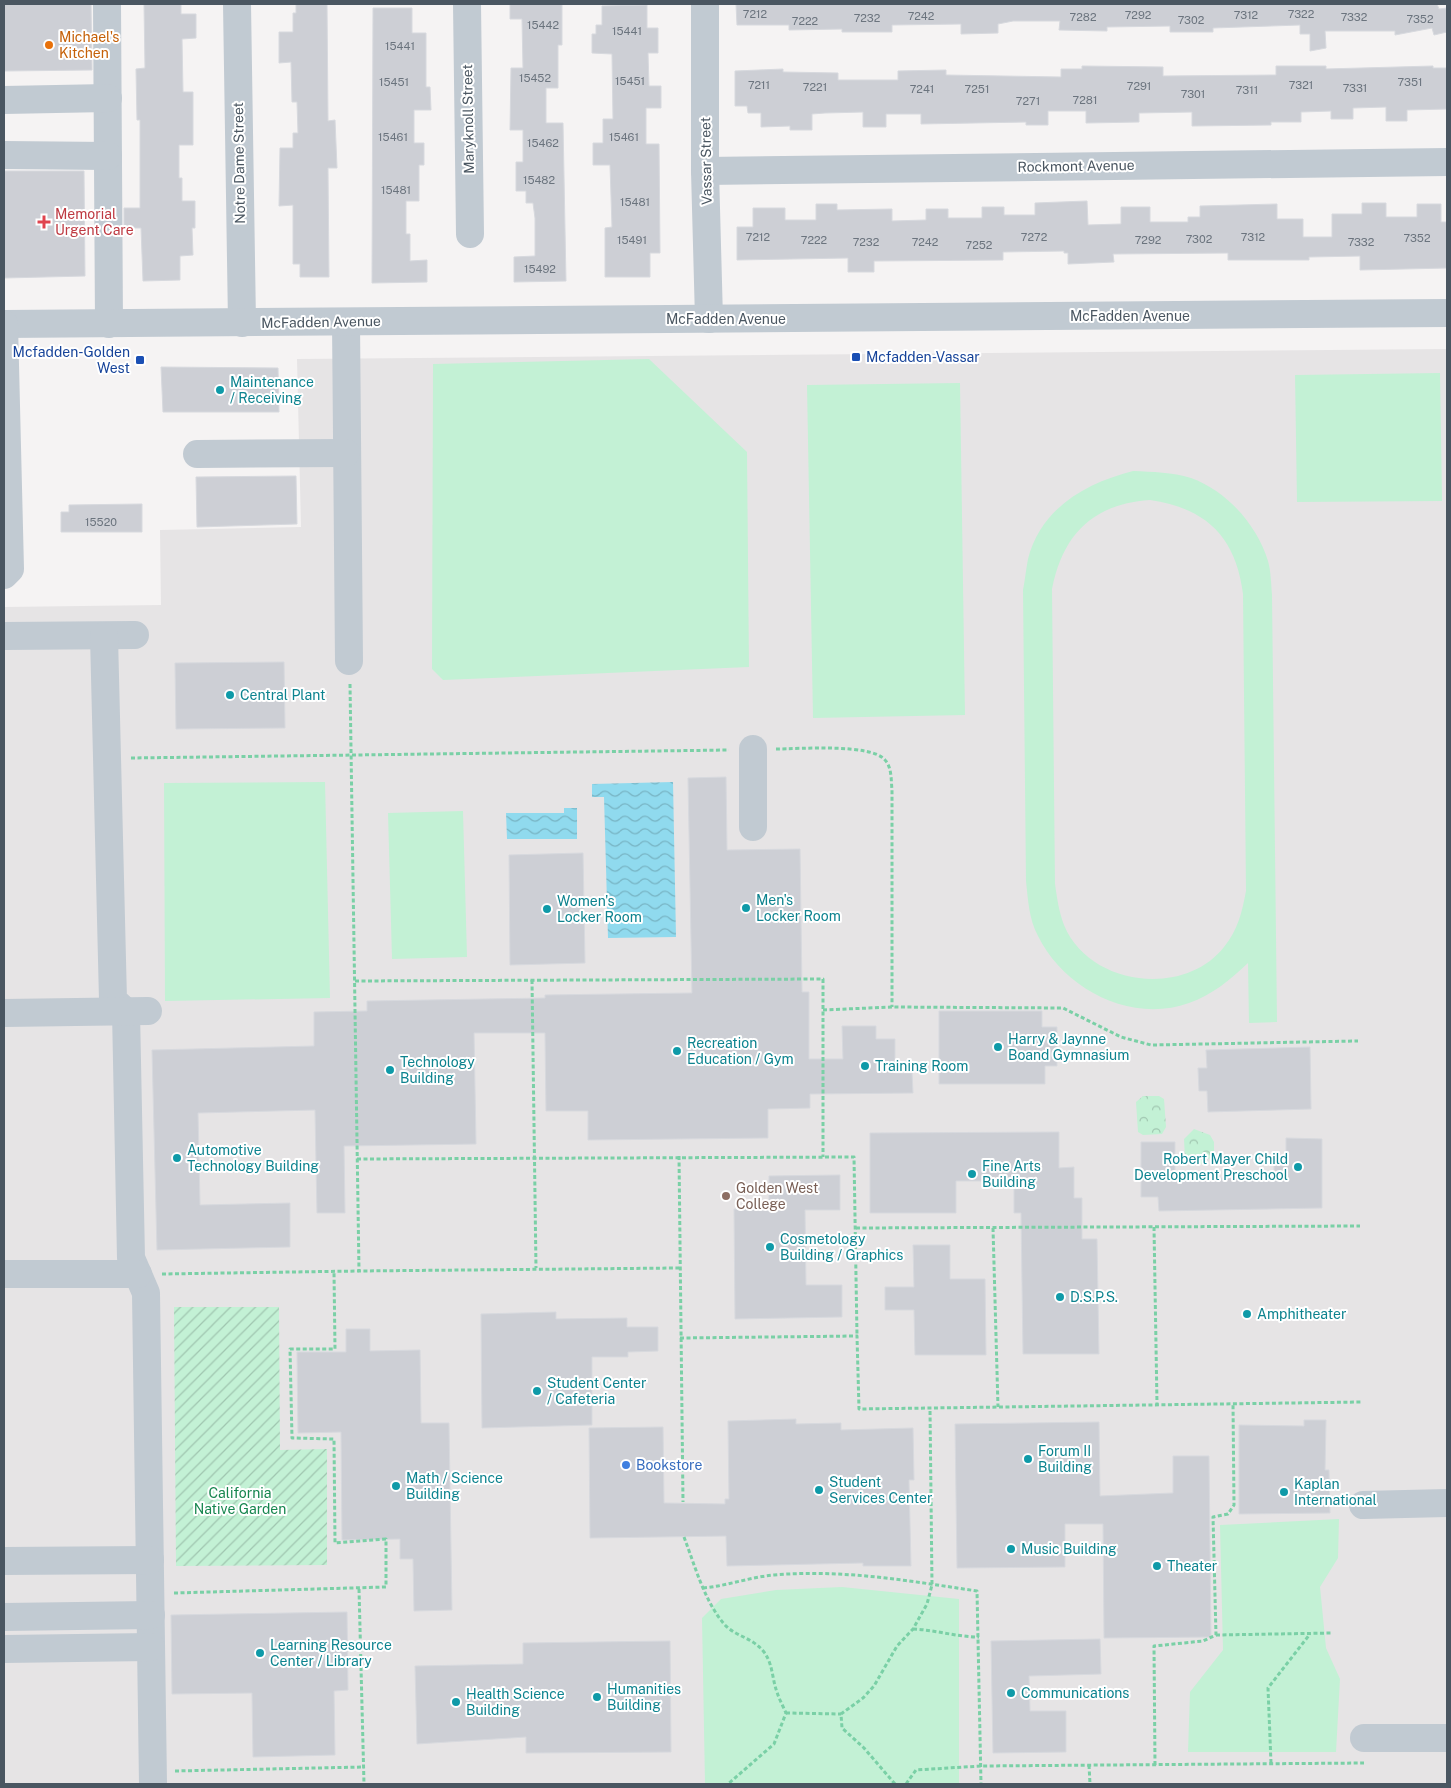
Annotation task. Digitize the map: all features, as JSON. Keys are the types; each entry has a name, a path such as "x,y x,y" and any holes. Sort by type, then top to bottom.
{"street":[{"path":"107,4 109,324"},
{"name":"Notre Dame Street","path":"237,4 242,323"},
{"name":"Maryknoll Street","path":"467,4 470,234"},
{"name":"Vassar Street","path":"706,4 705,171 709,319"},
{"path":"4,100 108,98"},
{"path":"4,155 108,156"},
{"name":"Rockmont Avenue","path":"705,171 1447,162"},
{"name":"McFadden Avenue","path":"4,324 1447,313"},
{"path":"346,322 346,453 350,661"},
{"path":"4,324 10,569 4,575"},
{"path":"197,454 346,453"},
{"path":"4,636 135,635"},
{"path":"104,636 113,1000 137,1011"},
{"path":"753,749 753,827"},
{"path":"4,1013 137,1011"},
{"path":"137,1011 131,1258 146,1293 151,1647 162,1778"},
{"path":"4,1274 138,1274"},
{"path":"1363,1505 1447,1503"},
{"path":"4,1561 150,1560"},
{"path":"4,1616 151,1615"},
{"path":"4,1649 151,1647"},
{"path":"1364,1751 1447,1738"}],"path":[{"path":"350,661 359,1271"},
{"path":"108,759 864,749 885,759 890,769 892,790 892,1007"},
{"path":"355,981 823,979 823,1157"},
{"path":"532,980 536,1268"},
{"path":"823,1010 892,1007 1063,1008 1121,1036 1151,1045 1358,1041"},
{"path":"357,1159 679,1156 854,1157 859,1408 930,1409 1362,1402"},
{"path":"679,1156 683,1502"},
{"path":"856,1228 1360,1226"},
{"path":"1154,1227 1157,1404"},
{"path":"993,1228 998,1407"},
{"path":"138,1274 536,1268 679,1268"},
{"path":"173,1594 386,1587 386,1539 335,1542 334,1439 292,1438 290,1349 335,1349 334,1272"},
{"path":"680,1338 857,1336"},
{"path":"1216,1636 1213,1517 1228,1514 1234,1505 1233,1403"},
{"path":"786,1713 841,1714 863,1698 874,1686 897,1646 913,1629 927,1604 932,1584 930,1409"},
{"path":"684,1537 702,1588 724,1623 734,1632 750,1638 764,1653 771,1667 777,1693 786,1713 774,1744 728,1784"},
{"path":"702,1588 724,1586 774,1575 864,1575 977,1591 981,1784"},
{"path":"359,1589 364,1784"},
{"path":"913,1629 932,1630 963,1637 979,1637"},
{"path":"1155,1765 1154,1646 1203,1641 1216,1636 1333,1633"},
{"path":"1271,1763 1268,1688 1310,1634"},
{"path":"841,1714 842,1728 864,1748 894,1784"},
{"path":"906,1784 916,1770 981,1766 1271,1763 1364,1751"},
{"path":"1089,1766 1090,1784"},
{"path":"162,1778 364,1767"}],"shaded area":[{"name":"Golden West College","path":"1447,349 1447,1784 4,1784 4,607 161,605 160,530 301,527 297,359"}],"green space":[{"path":"649,359 747,452 749,667 443,680 432,669 433,364"},
{"path":"1440,373 1442,501 1297,502 1295,375"},
{"path":"960,383 965,715 813,718 807,385"},
{"path":"1133,471 1184,476 1217,491 1248,522 1268,561 1272,595 1277,1022 1249,1023 1248,963 1220,986 1205,996 1189,1003 1167,1008 1145,1009 1123,1005 1102,997 1082,986 1064,972 1050,955 1038,936 1033,923 1029,909 1026,881 1023,590 1027,563 1034,541 1043,525 1055,512 1068,500 1083,491 1116,476","holes":["1150,500 1170,504 1202,518 1225,541 1233,556 1243,594 1246,891 1241,913 1233,934 1224,947 1207,963 1186,974 1162,979 1138,978 1115,972 1094,961 1076,946 1064,925 1059,910 1055,884 1052,589 1064,552 1084,525 1097,515 1130,503"]},
{"path":"325,782 330,998 165,1001 164,783"},
{"path":"463,811 467,957 392,959 388,813"},
{"path":"1143,1096 1159,1096 1164,1099 1166,1127 1162,1134 1143,1135 1138,1132 1136,1102"},
{"path":"1194,1129 1210,1135 1214,1142 1214,1160 1207,1158 1204,1164 1193,1163 1185,1159 1184,1139"},
{"name":"California Native Garden","path":"174,1307 279,1307 280,1450 327,1449 327,1565 176,1566"},
{"path":"1339,1519 1338,1558 1320,1587 1326,1648 1340,1679 1336,1752 1188,1752 1190,1692 1223,1650 1220,1525"},
{"path":"842,1587 959,1599 959,1784 705,1784 702,1618 721,1599 776,1590"}],"water":[{"path":"673,782 676,937 608,938 604,797 592,797 592,784"},
{"path":"564,808 577,808 577,839 507,839 506,813 564,813"}],"building":[{"name":"Michael's Kitchen","path":"4,4 91,4 92,70 4,71"},
{"path":"144,4 181,4 181,14 196,14 196,38 182,39 183,92 193,92 193,145 179,145 179,178 182,178 182,201 195,201 195,228 192,228 193,255 180,256 180,280 143,281 141,228 124,228 124,208 140,208 140,120 137,120 136,69 145,68"},
{"path":"296,4 327,4 328,121 335,120 337,168 328,168 329,277 300,277 300,264 293,264 293,205 279,206 280,148 293,148 293,133 298,133 297,102 292,102 291,62 279,63 279,32 293,32 293,13 296,13"},
{"path":"510,4 562,4 562,45 558,45 558,88 546,88 546,123 563,123 566,281 514,282 514,257 535,256 535,218 533,203 526,203 526,191 516,191 516,162 523,162 523,130 510,130 511,68 523,68 522,19 510,19"},
{"path":"736,4 1437,4 1439,9 1447,8 1447,32 1434,35 1432,28 1395,35 1395,31 1325,31 1326,48 1310,51 1310,34 1300,34 1300,25 1213,28 1213,32 1170,32 1170,26 1107,27 1107,31 1059,30 1060,21 1013,21 998,24 998,33 961,34 961,24 892,25 892,32 842,32 842,29 789,30 789,25 737,25"},
{"path":"647,5 647,28 658,28 658,53 648,53 649,86 661,86 661,108 646,108 646,144 659,144 660,253 650,253 650,277 605,277 605,228 612,227 610,165 593,165 593,143 603,143 603,119 613,119 612,54 592,53 592,34 596,34 596,25 602,25 602,6"},
{"path":"373,8 412,8 412,33 426,33 426,87 430,87 431,110 414,110 414,143 424,143 424,165 419,165 419,201 406,201 406,234 410,234 410,261 427,260 427,282 372,283"},
{"path":"1082,66 1163,67 1163,76 1276,75 1276,66 1326,66 1326,69 1433,66 1433,68 1447,68 1447,109 1407,110 1407,121 1386,121 1386,107 1353,108 1353,119 1331,119 1331,111 1301,112 1301,122 1271,122 1271,125 1192,126 1192,112 1139,113 1139,122 1086,123 1086,111 1048,111 1048,125 1026,125 1026,122 921,124 921,114 886,114 886,127 863,127 863,112 825,113 812,114 812,130 790,130 790,126 761,127 761,113 748,113 747,106 735,106 735,71 783,69 783,72 838,73 838,80 898,80 898,71 946,70 946,75 1061,77 1061,69 1082,69"},
{"name":"Memorial Urgent Care","path":"4,171 84,171 85,276 4,278"},
{"path":"1087,201 1088,225 1121,224 1121,207 1150,207 1150,222 1188,222 1188,217 1200,217 1200,206 1277,204 1277,219 1303,219 1303,237 1332,237 1332,214 1362,214 1362,203 1386,203 1386,217 1417,217 1417,204 1441,204 1441,222 1447,222 1447,268 1360,270 1360,256 1309,257 1309,260 1228,260 1228,253 1113,254 1114,262 1068,264 1068,253 1064,253 1064,251 1003,252 1003,260 874,261 874,272 848,272 848,258 737,260 737,227 753,227 753,208 785,208 785,220 816,220 816,204 837,204 837,210 892,209 892,221 926,220 926,209 948,209 948,218 982,218 982,207 1004,207 1004,215 1035,215 1035,203"},
{"name":"Maintenance / Receiving","path":"161,367 278,368 279,412 163,412"},
{"path":"296,476 297,524 197,527 196,477"},
{"path":"142,504 142,532 61,532 61,512 69,512 69,505"},
{"name":"Central Plant","path":"284,662 285,728 176,729 175,663"},
{"path":"726,777 727,850 800,849 802,992 809,992 809,1059 843,1059 842,1026 876,1026 876,1039 895,1039 895,1073 912,1073 913,1093 810,1094 810,1108 768,1109 768,1138 588,1140 588,1111 546,1111 545,1033 474,1033 476,1144 344,1146 345,1213 317,1213 315,1110 198,1113 200,1205 290,1203 290,1247 157,1250 152,1050 314,1046 314,1012 367,1011 367,1001 545,998 545,995 692,993 688,778"},
{"name":"Women's Locker Room","path":"583,853 585,963 510,965 509,855"},
{"name":"Harry & Jaynne Boand Gymnasium","path":"939,1011 1042,1011 1042,1027 1057,1027 1057,1066 1045,1066 1045,1084 939,1084"},
{"path":"1310,1047 1311,1109 1208,1112 1207,1091 1199,1091 1198,1068 1207,1068 1206,1050"},
{"path":"1059,1132 1059,1168 1074,1167 1074,1198 1082,1198 1082,1239 1097,1239 1099,1354 1023,1354 1021,1213 1014,1213 1014,1181 956,1181 956,1213 870,1213 870,1133"},
{"name":"Robert Mayer Child Development Preschool","path":"1286,1138 1322,1139 1322,1208 1159,1211 1158,1197 1141,1197 1141,1142 1175,1142 1175,1178 1274,1178 1274,1156 1286,1155"},
{"name":"Cosmetology Building / Graphics","path":"840,1175 840,1210 805,1210 806,1285 842,1285 842,1317 735,1319 734,1209 769,1208 769,1176"},
{"path":"913,1245 950,1245 950,1279 985,1279 986,1355 915,1355 914,1310 885,1310 885,1287 914,1287"},
{"name":"Student Center / Cafeteria","path":"556,1312 556,1319 627,1318 627,1327 658,1327 658,1351 628,1352 628,1357 592,1357 592,1425 482,1428 481,1314"},
{"name":"Math / Science Building","path":"346,1329 370,1329 370,1351 420,1350 421,1423 449,1423 452,1610 414,1611 413,1559 400,1559 400,1539 342,1540 341,1432 298,1433 297,1352 346,1352"},
{"name":"Student Services Center","path":"796,1419 796,1424 841,1423 841,1430 913,1428 914,1480 909,1480 911,1566 863,1566 863,1563 727,1566 726,1536 590,1538 589,1428 663,1427 664,1503 725,1504 725,1499 729,1499 728,1421"},
{"path":"1304,1420 1326,1420 1325,1470 1329,1470 1330,1513 1239,1514 1239,1425 1304,1426"},
{"path":"1099,1422 1100,1496 1173,1493 1173,1456 1209,1456 1211,1637 1104,1638 1103,1524 1065,1524 1065,1567 957,1568 955,1424"},
{"name":"Learning Resource Center / Library","path":"347,1612 348,1690 334,1691 335,1755 253,1757 252,1693 172,1694 171,1615"},
{"name":"Communications","path":"1100,1639 1101,1674 1029,1676 1030,1711 1066,1711 1066,1752 993,1753 991,1641"},
{"name":"Humanities Building","path":"670,1641 671,1752 526,1753 526,1737 417,1744 415,1666 523,1664 523,1643"}],"place":[{"name":"Michael's Kitchen","path":"49,45"},
{"name":"Memorial Urgent Care","path":"44,222"},
{"name":"Mcfadden-Vassar","path":"856,357"},
{"name":"Mcfadden-Golden West","path":"140,360"},
{"name":"Maintenance / Receiving","path":"220,390"},
{"name":"Central Plant","path":"230,695"},
{"name":"Men's Locker Room","path":"746,908"},
{"name":"Women's Locker Room","path":"547,909"},
{"name":"Harry & Jaynne Boand Gymnasium","path":"998,1047"},
{"name":"Recreation Education / Gym","path":"677,1051"},
{"name":"Training Room","path":"865,1066"},
{"name":"Technology Building","path":"390,1070"},
{"name":"Automotive Technology Building","path":"177,1158"},
{"name":"Robert Mayer Child Development Preschool","path":"1298,1167"},
{"name":"Fine Arts Building","path":"972,1174"},
{"name":"Golden West College","path":"726,1196"},
{"name":"Cosmetology Building / Graphics","path":"770,1247"},
{"name":"D.S.P.S.","path":"1060,1297"},
{"name":"Amphitheater","path":"1247,1314"},
{"name":"Student Center / Cafeteria","path":"537,1391"},
{"name":"Forum II Building","path":"1028,1459"},
{"name":"Bookstore","path":"626,1465"},
{"name":"Math / Science Building","path":"396,1486"},
{"name":"Student Services Center","path":"819,1490"},
{"name":"Kaplan International","path":"1284,1492"},
{"name":"Music Building","path":"1011,1549"},
{"name":"Theater","path":"1157,1566"},
{"name":"Learning Resource Center / Library","path":"260,1653"},
{"name":"Communications","path":"1011,1693"},
{"name":"Humanities Building","path":"597,1697"},
{"name":"Health Science Building","path":"456,1702"}]}
